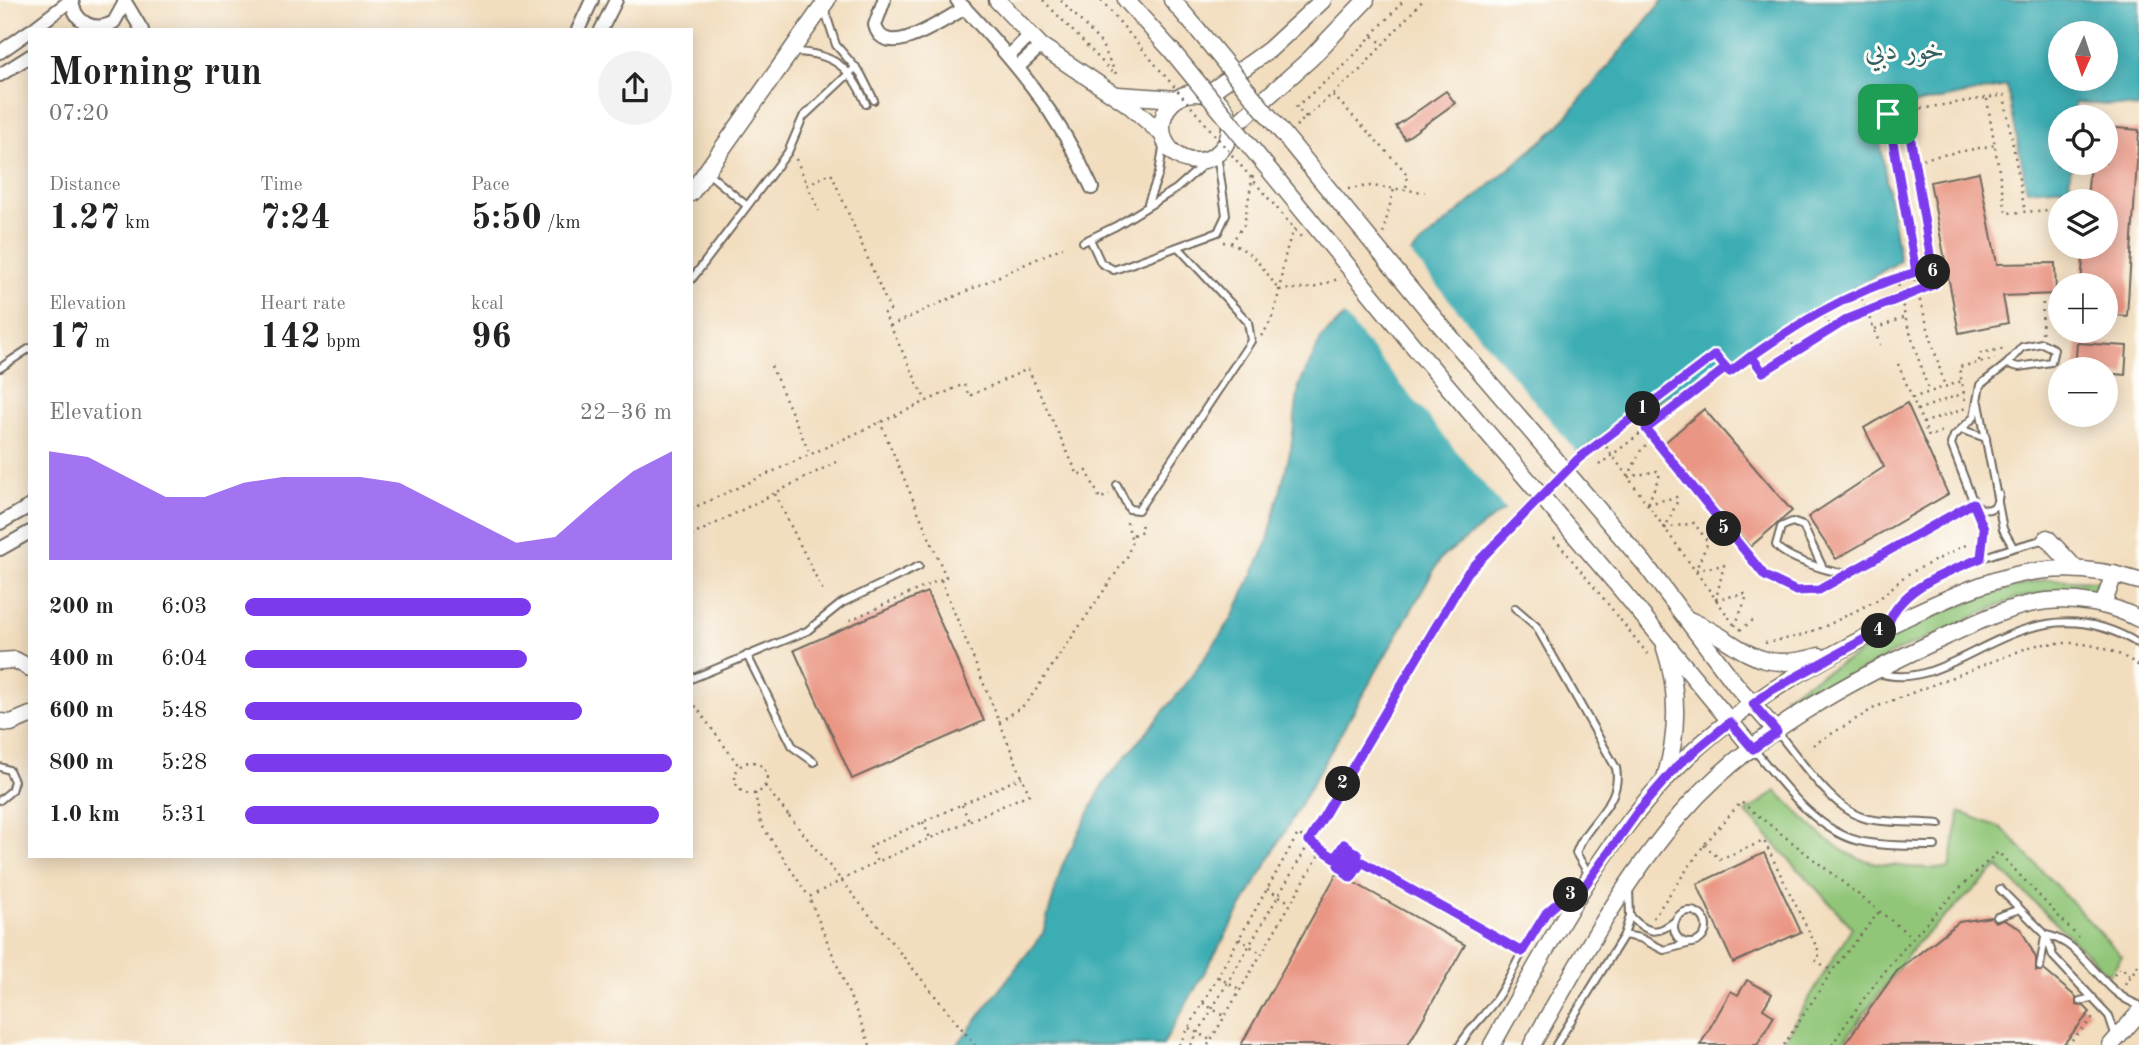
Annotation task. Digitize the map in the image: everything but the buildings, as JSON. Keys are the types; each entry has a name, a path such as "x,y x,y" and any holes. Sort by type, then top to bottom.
{"street":[{"path":"35,28 71,0 75,13 83,22 102,28 114,22 124,1"},
{"path":"579,28 592,0"},
{"path":"602,28 616,0"},
{"path":"884,0 875,24 879,35 890,42 903,40 961,4 1019,66 1060,125 1091,188"},
{"path":"996,0 1035,40 1076,72 1116,94 1163,137 1179,157 1200,161 1214,156 1226,143 1230,130 1228,115 1219,102 1206,95 1186,94 1177,99 1164,114 1163,137"},
{"path":"1126,0 1172,51 1410,342 1753,749"},
{"path":"1172,0 1436,320 1644,563 1777,732"},
{"path":"1206,95 1269,50 1323,0"},
{"path":"1230,130 1310,59 1366,0"},
{"path":"124,1 141,28"},
{"path":"693,190 825,3"},
{"path":"75,28 83,22"},
{"path":"0,52 28,33"},
{"path":"1010,55 1035,40"},
{"path":"1019,66 1035,40"},
{"path":"0,75 28,57"},
{"path":"1116,94 1177,99"},
{"path":"0,523 28,507"},
{"path":"0,549 28,534"},
{"path":"2048,538 2075,568"},
{"path":"1492,1045 1581,891 1638,811 1678,765 1753,704 1888,626 1977,585 2008,575 2041,569 2075,568 2139,581"},
{"path":"2103,605 2114,574"},
{"path":"1532,1045 1628,884 1700,793 1777,732 1874,672 1962,629 2018,607 2065,601 2103,605 2139,619"},
{"path":"1687,620 1708,628 1744,653 1769,662 1795,662 1839,652"},
{"path":"1662,639 1669,662 1675,703 1673,746 1662,786"},
{"path":"1,722 20,721 28,716"},
{"path":"2114,1042 2139,1013"}],"lane":[{"path":"825,3 832,37 856,67 874,100"},
{"path":"793,51 823,54 848,73 866,104"},
{"path":"693,278 790,146 803,117 856,67"},
{"path":"1148,203 1159,173 1163,137"},
{"path":"1214,156 1225,221 1218,232 1114,270 1101,263 1086,241 1122,223 1148,203 1182,184 1214,156"},
{"path":"707,172 746,205"},
{"path":"1117,485 1129,509 1138,510 1249,346 1252,336 1248,322 1178,247"},
{"path":"1981,558 1985,536 1951,449 1954,436 1974,417 1980,385 2007,364 2012,355 2028,344 2042,343 2054,349 2051,362 2019,368 2007,364"},
{"path":"0,368 28,349"},
{"path":"1979,401 2003,529 2013,547"},
{"path":"1963,430 1986,438"},
{"path":"1973,503 1984,510 1990,510 1995,507 1998,494"},
{"path":"1822,566 1803,526 1792,522 1781,527 1776,538 1780,550 1833,572 1846,573 1857,570 1973,503"},
{"path":"1888,626 1893,611 1903,600 1936,579 1981,558 2048,538"},
{"path":"693,678 815,627 842,603 919,566"},
{"path":"1515,608 1536,626 1616,768 1617,783 1613,797 1576,853 1590,877"},
{"path":"1874,672 1894,677 1914,676 2000,637 2038,625 2079,623 2099,627 2139,644"},
{"path":"747,655 793,747 814,762"},
{"path":"1777,732 1835,800 1850,812 1868,819 1939,824"},
{"path":"1753,749 1818,819 1838,834 1862,842 1935,846"},
{"path":"0,767 9,770 14,780 11,791 0,800"},
{"path":"1367,864 1522,952"},
{"path":"1556,1045 1624,935 1630,916 1628,884"},
{"path":"2000,889 2046,935 2067,943 2118,994 2139,1005"},
{"path":"1460,1045 1499,996 1546,913 1562,899 1581,891"},
{"path":"1997,916 2020,909"},
{"path":"1624,935 1669,951 1702,938 1705,932 1701,915 1684,912 1662,931 1654,933 1645,930 1630,916"},
{"path":"1675,921 1676,933 1691,943"},
{"path":"1649,942 1654,933"},
{"path":"2040,967 2046,935"},
{"path":"2046,935 2053,956 2103,1009 2112,1023 2114,1042"},
{"path":"2080,1001 2093,998"}],"path":[{"path":"1043,0 1118,78 1101,43 1061,0"},
{"path":"1101,0 1155,64"},
{"path":"1306,117 1296,107 1373,36 1404,0"},
{"path":"1289,132 1384,45 1423,0"},
{"path":"1373,36 1384,45"},
{"path":"1332,95 1403,169 1406,175 1405,190"},
{"path":"1570,467 1715,355 1730,372 1784,332 1821,310 1859,292 1916,272 1888,114 2004,95 2025,212"},
{"path":"1987,98 2006,213 2048,211"},
{"path":"1751,356 1763,372 1796,349 1866,310 1935,284 1906,111"},
{"path":"1916,160 1995,145"},
{"path":"790,146 819,211"},
{"path":"1231,243 1244,225 1247,193 1255,170"},
{"path":"807,185 831,173 890,310 884,313 926,401"},
{"path":"1203,239 1231,243 1262,267 1278,290"},
{"path":"890,326 1063,247"},
{"path":"1912,273 1945,387"},
{"path":"1897,278 1905,317 1929,392"},
{"path":"1859,292 1880,345"},
{"path":"2042,343 2043,299"},
{"path":"1821,310 1831,328"},
{"path":"1874,330 1905,317"},
{"path":"1784,332 1796,349"},
{"path":"1979,362 1981,353 2028,344"},
{"path":"1968,420 1959,367 2012,355"},
{"path":"1898,364 1929,437 1955,426"},
{"path":"771,366 810,454"},
{"path":"1599,465 1726,368"},
{"path":"693,508 964,384 969,396 1028,369 1078,475 1087,471 1100,499 1114,492"},
{"path":"1912,398 1962,381"},
{"path":"1917,410 1964,393"},
{"path":"1923,423 1966,408"},
{"path":"1635,415 1765,576 1785,588 1807,592 1819,590 1846,573"},
{"path":"850,620 946,577 880,422"},
{"path":"1628,477 1642,448 1653,440"},
{"path":"1602,441 1739,631"},
{"path":"693,535 836,462"},
{"path":"1628,477 1657,471 1660,474 1648,504"},
{"path":"775,494 823,591"},
{"path":"1648,504 1676,497 1678,500 1665,528"},
{"path":"1191,1045 1468,572 1538,501"},
{"path":"1132,536 1143,529 1138,510"},
{"path":"999,722 1023,706 1033,694 1127,557 1132,547 1132,536 1125,517"},
{"path":"1665,528 1694,523 1708,542 1696,570"},
{"path":"1769,662 1759,643 1786,640 1828,625 1879,599 1906,576 1985,536"},
{"path":"1696,570 1724,565 1716,599"},
{"path":"809,897 877,862 1029,794 941,580"},
{"path":"1716,599 1745,594 1735,626"},
{"path":"1603,598 1653,661"},
{"path":"1813,745 1876,707 2032,646 2053,642 2096,646 2139,666"},
{"path":"693,703 740,767"},
{"path":"765,786 755,793 742,790 737,785 736,773 740,767 751,762 763,767 766,773 765,786 975,1045"},
{"path":"877,862 870,846 1022,777"},
{"path":"755,793 761,824 809,897 870,1045"},
{"path":"1645,930 1704,845 1741,802 1912,937"},
{"path":"961,805 969,821"},
{"path":"923,822 931,839"},
{"path":"1179,1045 1298,834 1335,858 1344,844 1349,847 1338,865 1342,869 1353,851 1358,855 1346,874 1351,878 1362,862 1367,864"},
{"path":"1704,845 1720,859 1764,841 1820,954 1815,960 1832,971"},
{"path":"1208,1045 1322,850"},
{"path":"1832,1045 1912,937 1998,852 2086,945"},
{"path":"1267,889 1291,903"},
{"path":"1784,1045 1832,971 1879,912"},
{"path":"1239,939 1262,954"},
{"path":"2118,994 2139,964"},
{"path":"2111,972 2115,975 2121,967 2130,976"},
{"path":"1218,977 1240,991"},
{"path":"1203,1003 1225,1016"},
{"path":"2067,1045 2103,1009"},
{"path":"1189,1028 1211,1040"}],"green space":[{"path":"2047,579 2097,581 2097,592 2049,592 2014,599 1893,653 1793,709 1784,696 1911,627 1979,598"},
{"path":"1776,791 1840,849 1862,859 1886,865 1949,869 1960,812 2002,828 2122,956 2109,975 1998,867 1917,943 1841,1045 1781,1045 1852,927 1746,813"}],"water":[{"name":"خور دبي","path":"1663,0 2139,0 2139,108 2075,102 2075,105 2048,105 2048,175 2070,175 2069,187 2027,190 2007,86 1885,110 1887,123 1876,118 1900,261 1606,432 1441,558 1163,1045 957,1045 1043,933 1062,866 1104,783 1183,688 1231,620 1267,544 1291,448 1299,386 1322,337 1421,244 1557,128"}],"pier":[{"path":"1408,251 1580,456 1507,512 1342,313"}],"route":[{"path":"1888,114 1906,111 1935,284 1848,319 1807,342 1763,372 1751,356 1730,372 1726,368 1646,429 1756,568 1774,583 1785,588 1807,592 1819,590 1973,503 1984,529 1985,542 1981,558 1936,579 1910,595 1893,611 1888,626 1772,690 1753,704 1777,732 1753,749 1730,722 1697,748 1678,765 1638,811 1581,891 1562,899 1546,913 1522,952 1362,862 1351,878 1346,874 1358,855 1353,851 1342,869 1338,865 1349,847 1344,844 1335,858 1309,841 1468,572 1578,459 1715,355 1730,372 1765,346 1784,332 1808,317 1859,292 1916,272 1888,114"}]}
